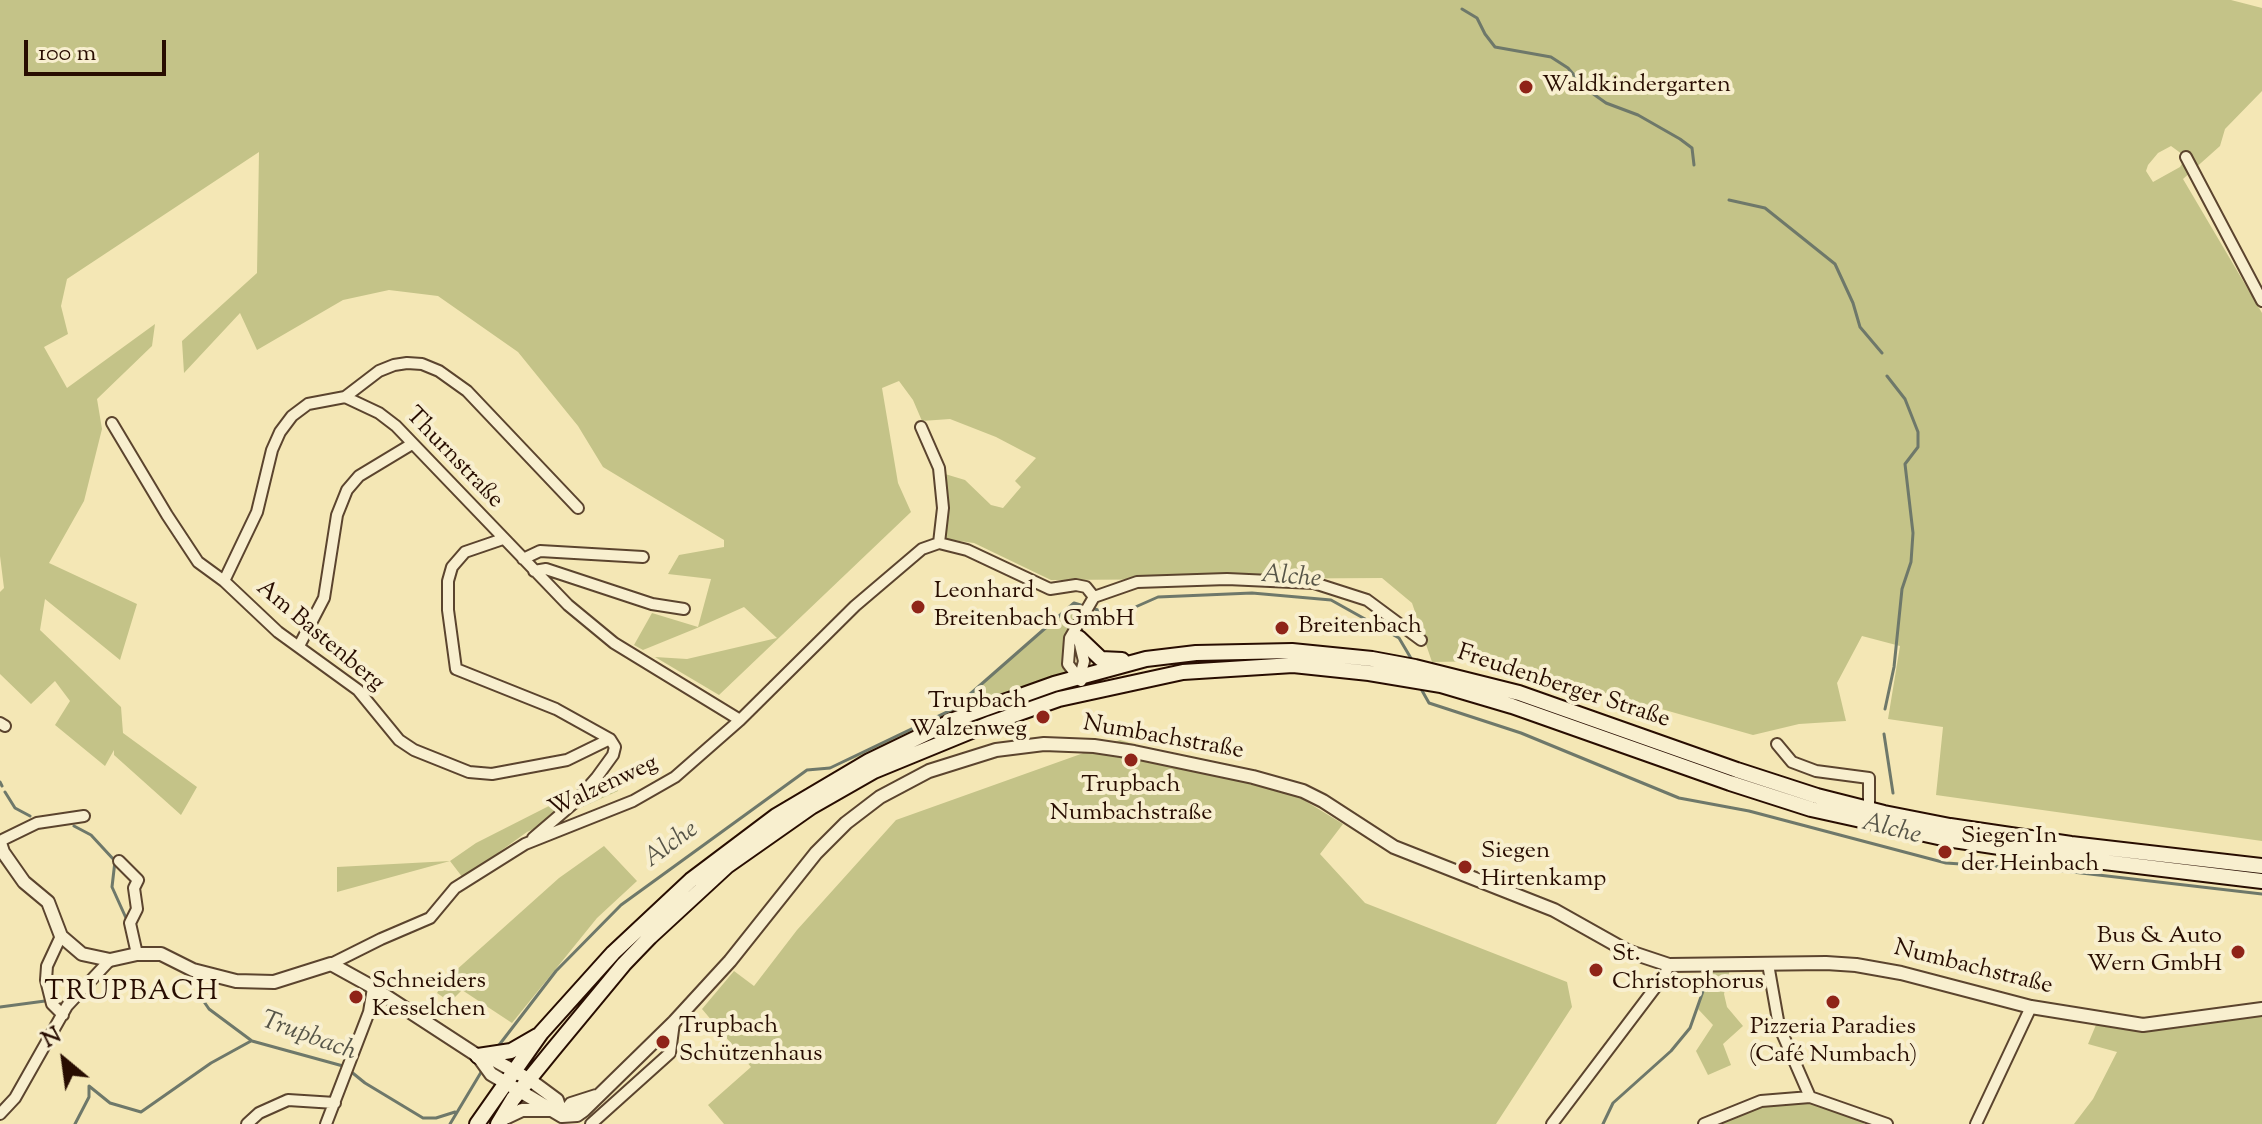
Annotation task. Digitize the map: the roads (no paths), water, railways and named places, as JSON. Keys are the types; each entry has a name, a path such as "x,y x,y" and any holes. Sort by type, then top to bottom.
{"main road":[{"path":"1077,635 1101,659 1146,659"},
{"name":"Freudenberger Straße","path":"477,1124 541,1033 639,927 710,865 776,816 838,778 910,740 1008,699 1146,659 1196,653 1292,651 1372,659 1798,805 1876,825 2055,856 2262,881"},
{"name":"Freudenberger Straße","path":"499,1122 525,1085 633,955 702,889 755,845 811,807 874,771 991,723 1084,693 1183,672 1293,665 1416,674 1519,693 1737,770 1869,809 1950,826 2071,844 2262,866"},
{"path":"478,1056 498,1058 522,1047 541,1033"}],"street":[{"path":"2186,157 2262,301"},
{"path":"224,581 257,512 272,450 292,416 308,404 345,397 379,371 394,365 407,363 439,371 467,391 578,508"},
{"name":"Thurnstraße","path":"345,397 379,413 396,426 568,605 614,643 740,720"},
{"name":"Am Bastenberg","path":"112,423 188,549 209,572 224,581 278,632 358,690 399,740 414,750 460,769 492,774 567,760 610,739"},
{"path":"921,427 939,468 943,508 939,543 967,550 1050,589 1076,585 1086,587 1094,597"},
{"path":"299,646 324,598 337,515 347,490 359,476 412,444"},
{"path":"503,539 465,552 452,567 448,581 448,610 456,669 556,709 610,739 615,747 613,755 575,802 525,844"},
{"name":"Walzenweg","path":"331,964 430,918 455,888 525,844 661,787 740,720 876,587 914,554 939,543"},
{"path":"523,559 540,551 643,557"},
{"path":"534,571 546,569 652,604 684,609"},
{"path":"1084,693 1080,677 1084,667 1077,635 1086,613 1094,597 1137,582 1227,579 1314,583 1367,600 1421,640"},
{"name":"Numbachstraße","path":"558,1117 577,1115 674,1022 737,953 816,853 846,823 880,797 929,771 996,750 1044,744 1094,746 1134,752 1303,791 1394,847 1540,905 1627,951 1669,965 1826,963 1876,968 2031,1007 2143,1025 2262,1009"},
{"path":"1777,744 1792,762 1816,771 1869,778 1869,809"},
{"path":"84,816 37,823 1,847 24,882 48,902 61,936 82,954 110,960 137,954 161,954 193,970 236,981 274,982 331,964 478,1056 491,1074 509,1077 557,1100 558,1117 522,1110 499,1122"},
{"path":"119,861 138,880 134,888 137,909 130,923 137,954"},
{"path":"61,936 47,966 46,980 52,1004 63,1015"},
{"path":"0,1114 15,1098 67,1006 110,960"},
{"path":"1768,964 1782,1034 1810,1097"},
{"path":"1552,1124 1664,976 1669,965"},
{"path":"326,1124 369,1013 373,988"},
{"path":"1976,1124 2031,1007"},
{"path":"591,1124 670,1053 674,1022"},
{"path":"498,1058 509,1077"},
{"path":"1704,1124 1761,1101 1810,1097 1887,1124"},
{"path":"0,1099 15,1098"},
{"path":"247,1124 259,1113 288,1100 335,1103"}],"waterway":[{"path":"1462,9 1477,18 1495,47 1551,57 1568,68 1585,88 1606,103 1638,115 1680,139 1692,148 1694,165"},
{"path":"1729,200 1765,208 1835,264 1860,327 1882,353"},
{"path":"1885,709 1894,667 1902,589 1911,562 1913,533 1905,464 1918,447 1918,432 1905,399 1887,376"},
{"name":"Alche","path":"1092,608 1115,616 1158,597 1252,593 1331,600 1399,638 1412,660"},
{"name":"Alche","path":"496,1049 556,971 621,905 807,770 830,768 953,709 1074,603 1084,606"},
{"name":"Alche","path":"1420,687 1429,703 1521,733 1679,798 1749,811 1946,863 2064,871 2262,894"},
{"path":"1884,734 1893,793"},
{"name":"Trupbach","path":"0,782 2,786"},
{"name":"Trupbach","path":"5,792 15,808 30,816"},
{"name":"Trupbach","path":"74,826 91,835 115,861 112,887 126,918"},
{"path":"1603,1124 1613,1103 1671,1051 1690,1028 1708,977"},
{"name":"Trupbach","path":"198,993 209,1009 252,1041 343,1066"},
{"path":"0,1007 45,1001"},
{"path":"75,1124 89,1097 89,1086 110,1103 141,1112 211,1063 251,1041"},
{"name":"Alche","path":"450,1124 483,1069"},
{"name":"Trupbach","path":"349,1070 423,1118 455,1112"}],"place":[{"name":"Waldkindergarten","path":"1526,87"},
{"name":"Leonhard Breitenbach GmbH","path":"918,607"},
{"name":"Breitenbach","path":"1282,628"},
{"name":"Trupbach Walzenweg","path":"1043,717"},
{"name":"Trupbach Numbachstraße","path":"1131,760"},
{"name":"Siegen In der Heinbach","path":"1945,852"},
{"name":"Siegen Hirtenkamp","path":"1465,867"},
{"name":"Bus & Auto Wern GmbH","path":"2238,952"},
{"name":"St. Christophorus","path":"1596,970"},
{"name":"Schneiders Kesselchen","path":"356,997"},
{"name":"Pizzeria Paradies (Café Numbach)","path":"1833,1002"},
{"name":"Trupbach Schützenhaus","path":"663,1042"}],"district":[{"name":"TRUPBACH","path":"132,994"}]}
